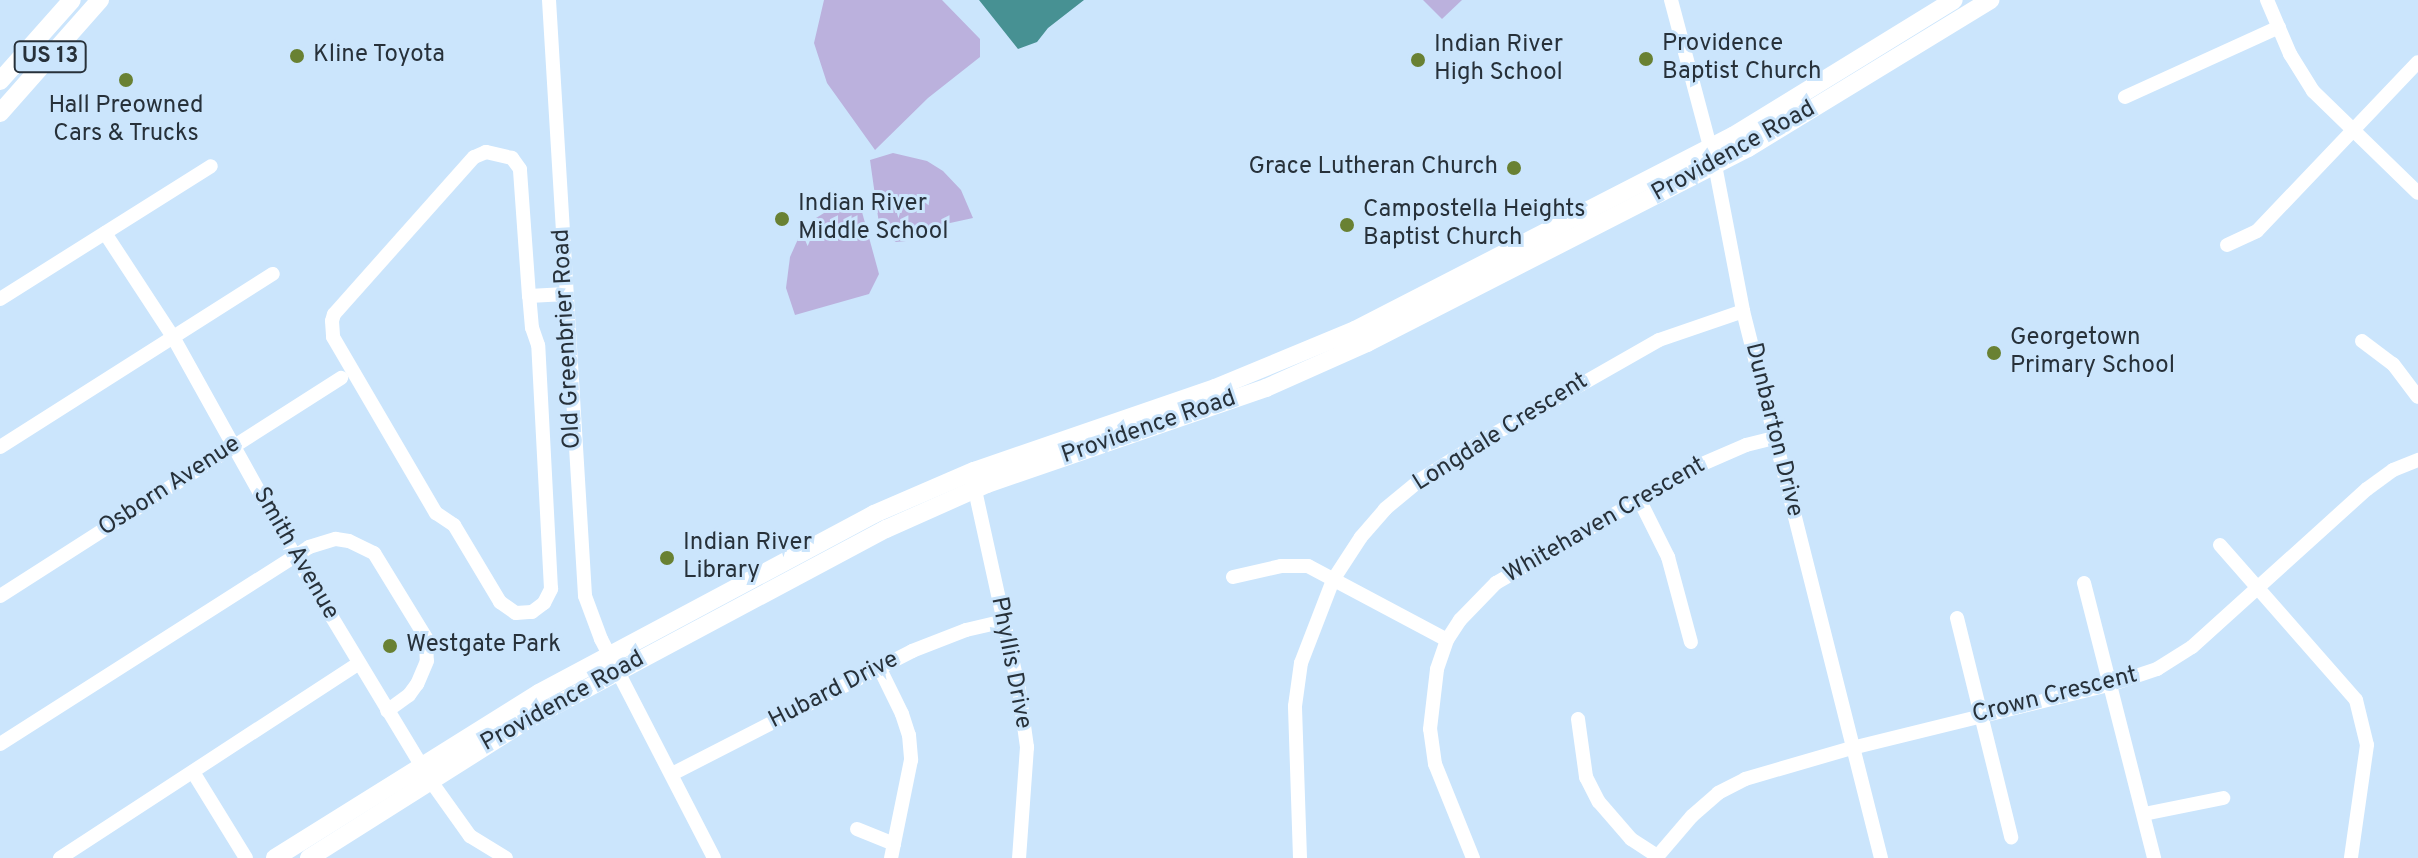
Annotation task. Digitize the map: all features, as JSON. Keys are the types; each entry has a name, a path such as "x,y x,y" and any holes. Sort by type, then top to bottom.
{"main road":[{"name":"US 13","path":"3,74 72,0"},
{"name":"US 13","path":"0,113 100,0"},
{"name":"Providence Road","path":"613,662 973,490 1300,374 1378,338 1713,156 1954,0"},
{"name":"Providence Road","path":"275,858 874,514 974,471 1215,388 1305,353 1713,156 1796,120 1990,0"},
{"name":"Providence Road","path":"309,858 425,773"}],"street":[{"name":"Old Greenbrier Road","path":"549,0 585,596 613,662 714,858"},
{"name":"Dunbarton Drive","path":"1671,0 1713,156 1743,311 1774,438 1881,858"},
{"path":"2267,0 2299,71 2352,130 2418,193"},
{"path":"2125,97 2279,27"},
{"path":"2227,245 2257,231 2418,62"},
{"path":"3,74 23,88"},
{"path":"486,152 512,158 520,169 529,296 532,328 538,345 551,589 544,603 532,612 516,613 500,602 454,525 436,513 333,337 332,321 334,314 474,157 486,152"},
{"path":"0,299 211,166"},
{"name":"Smith Avenue","path":"105,233 173,337 295,556 425,773 470,836 506,858"},
{"path":"0,447 273,274"},
{"path":"529,296 566,294"},
{"name":"Longdale Crescent","path":"1300,858 1295,706 1301,663 1333,580 1361,537 1385,509 1420,480 1637,352 1694,326 1743,311"},
{"path":"2362,341 2393,364 2418,397"},
{"name":"Osborn Avenue","path":"0,596 341,378"},
{"name":"Whitehaven Crescent","path":"1473,858 1440,778 1430,729 1432,696 1447,640 1460,620 1496,583 1718,457 1774,438"},
{"name":"Crown Crescent","path":"1657,857 1683,825 1718,793 1773,768 2109,685 2177,658 2367,489 2393,470 2418,460"},
{"name":"Phyllis Drive","path":"974,471 973,490 1019,690 1027,747 1019,858"},
{"path":"1640,501 1668,557 1691,642"},
{"path":"0,744 309,547 336,539 362,545 383,563 421,627 428,649 417,684 409,695 387,711"},
{"path":"2220,545 2356,700 2367,745 2351,858"},
{"path":"1233,577 1281,566 1308,566 1447,640"},
{"path":"2084,583 2154,858"},
{"path":"1957,618 2011,837"},
{"name":"Hubard Drive","path":"672,774 936,640 1002,622"},
{"path":"60,858 359,663"},
{"path":"857,829 893,851 909,785 909,735 880,669"},
{"path":"1578,719 1586,777 1599,802 1631,839 1657,857"},
{"path":"193,772 246,858"},
{"path":"2144,814 2223,798"}],"shaded area":[{"path":"824,0 942,0 980,39 980,57 928,98 875,150 827,83 814,43"},
{"path":"979,0 1084,0 1048,28 1037,42 1018,49"},
{"path":"1423,0 1462,0 1442,19"},
{"path":"893,153 927,161 943,171 961,190 973,218 918,230 906,241 896,242 880,231 870,160"},
{"path":"859,201 879,274 869,294 795,315 786,288 790,257 798,239 816,218 832,208"}],"place":[{"name":"Kline Toyota","path":"297,56"},
{"name":"Providence Baptist Church","path":"1646,59"},
{"name":"Indian River High School","path":"1418,60"},
{"name":"Hall Preowned Cars & Trucks","path":"126,80"},
{"name":"Grace Lutheran Church","path":"1514,168"},
{"name":"Indian River Middle School","path":"782,219"},
{"name":"Campostella Heights Baptist Church","path":"1347,225"},
{"name":"Georgetown Primary School","path":"1994,353"},
{"name":"Indian River Library","path":"667,558"},
{"name":"Westgate Park","path":"390,646"}]}
